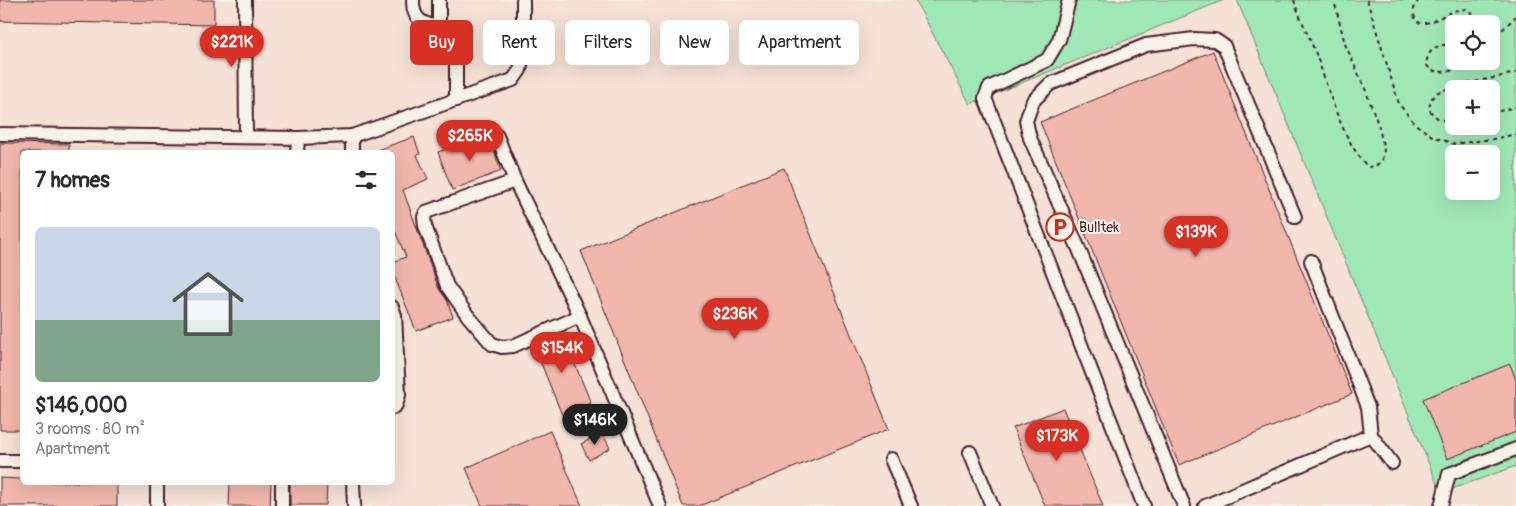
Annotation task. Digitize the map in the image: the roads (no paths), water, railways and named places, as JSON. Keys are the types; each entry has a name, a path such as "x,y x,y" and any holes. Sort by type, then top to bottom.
{"street":[{"path":"245,0 246,137"},
{"path":"413,0 413,9 419,20"},
{"path":"439,0 439,20"},
{"path":"0,134 298,138 352,136 513,80 520,70 523,55 523,0"},
{"path":"1069,0 1059,40 1047,60 989,88 985,98 1144,506"},
{"path":"1184,506 1082,256 1030,138 1026,121 1033,100 1050,84 1146,45 1194,39 1215,40 1224,46 1295,217"},
{"path":"456,65 456,100"},
{"path":"352,136 352,150"},
{"path":"496,136 515,181 580,316 660,506"},
{"path":"297,150 298,138"},
{"path":"515,181 426,212 424,217 425,226 448,286 468,316 492,344 502,347 513,346 580,316"},
{"path":"1311,262 1368,407 1371,435 1392,463"},
{"path":"395,315 399,395 395,406"},
{"path":"1205,506 1371,435"},
{"path":"1441,506 1448,474 1516,449"},
{"path":"970,452 992,506"},
{"path":"891,459 910,506"},
{"path":"0,461 20,461"},
{"path":"157,485 157,506"},
{"path":"282,485 282,506"},
{"path":"353,485 354,506"}],"place":[{"name":"Bulltek","path":"1060,227"}]}
